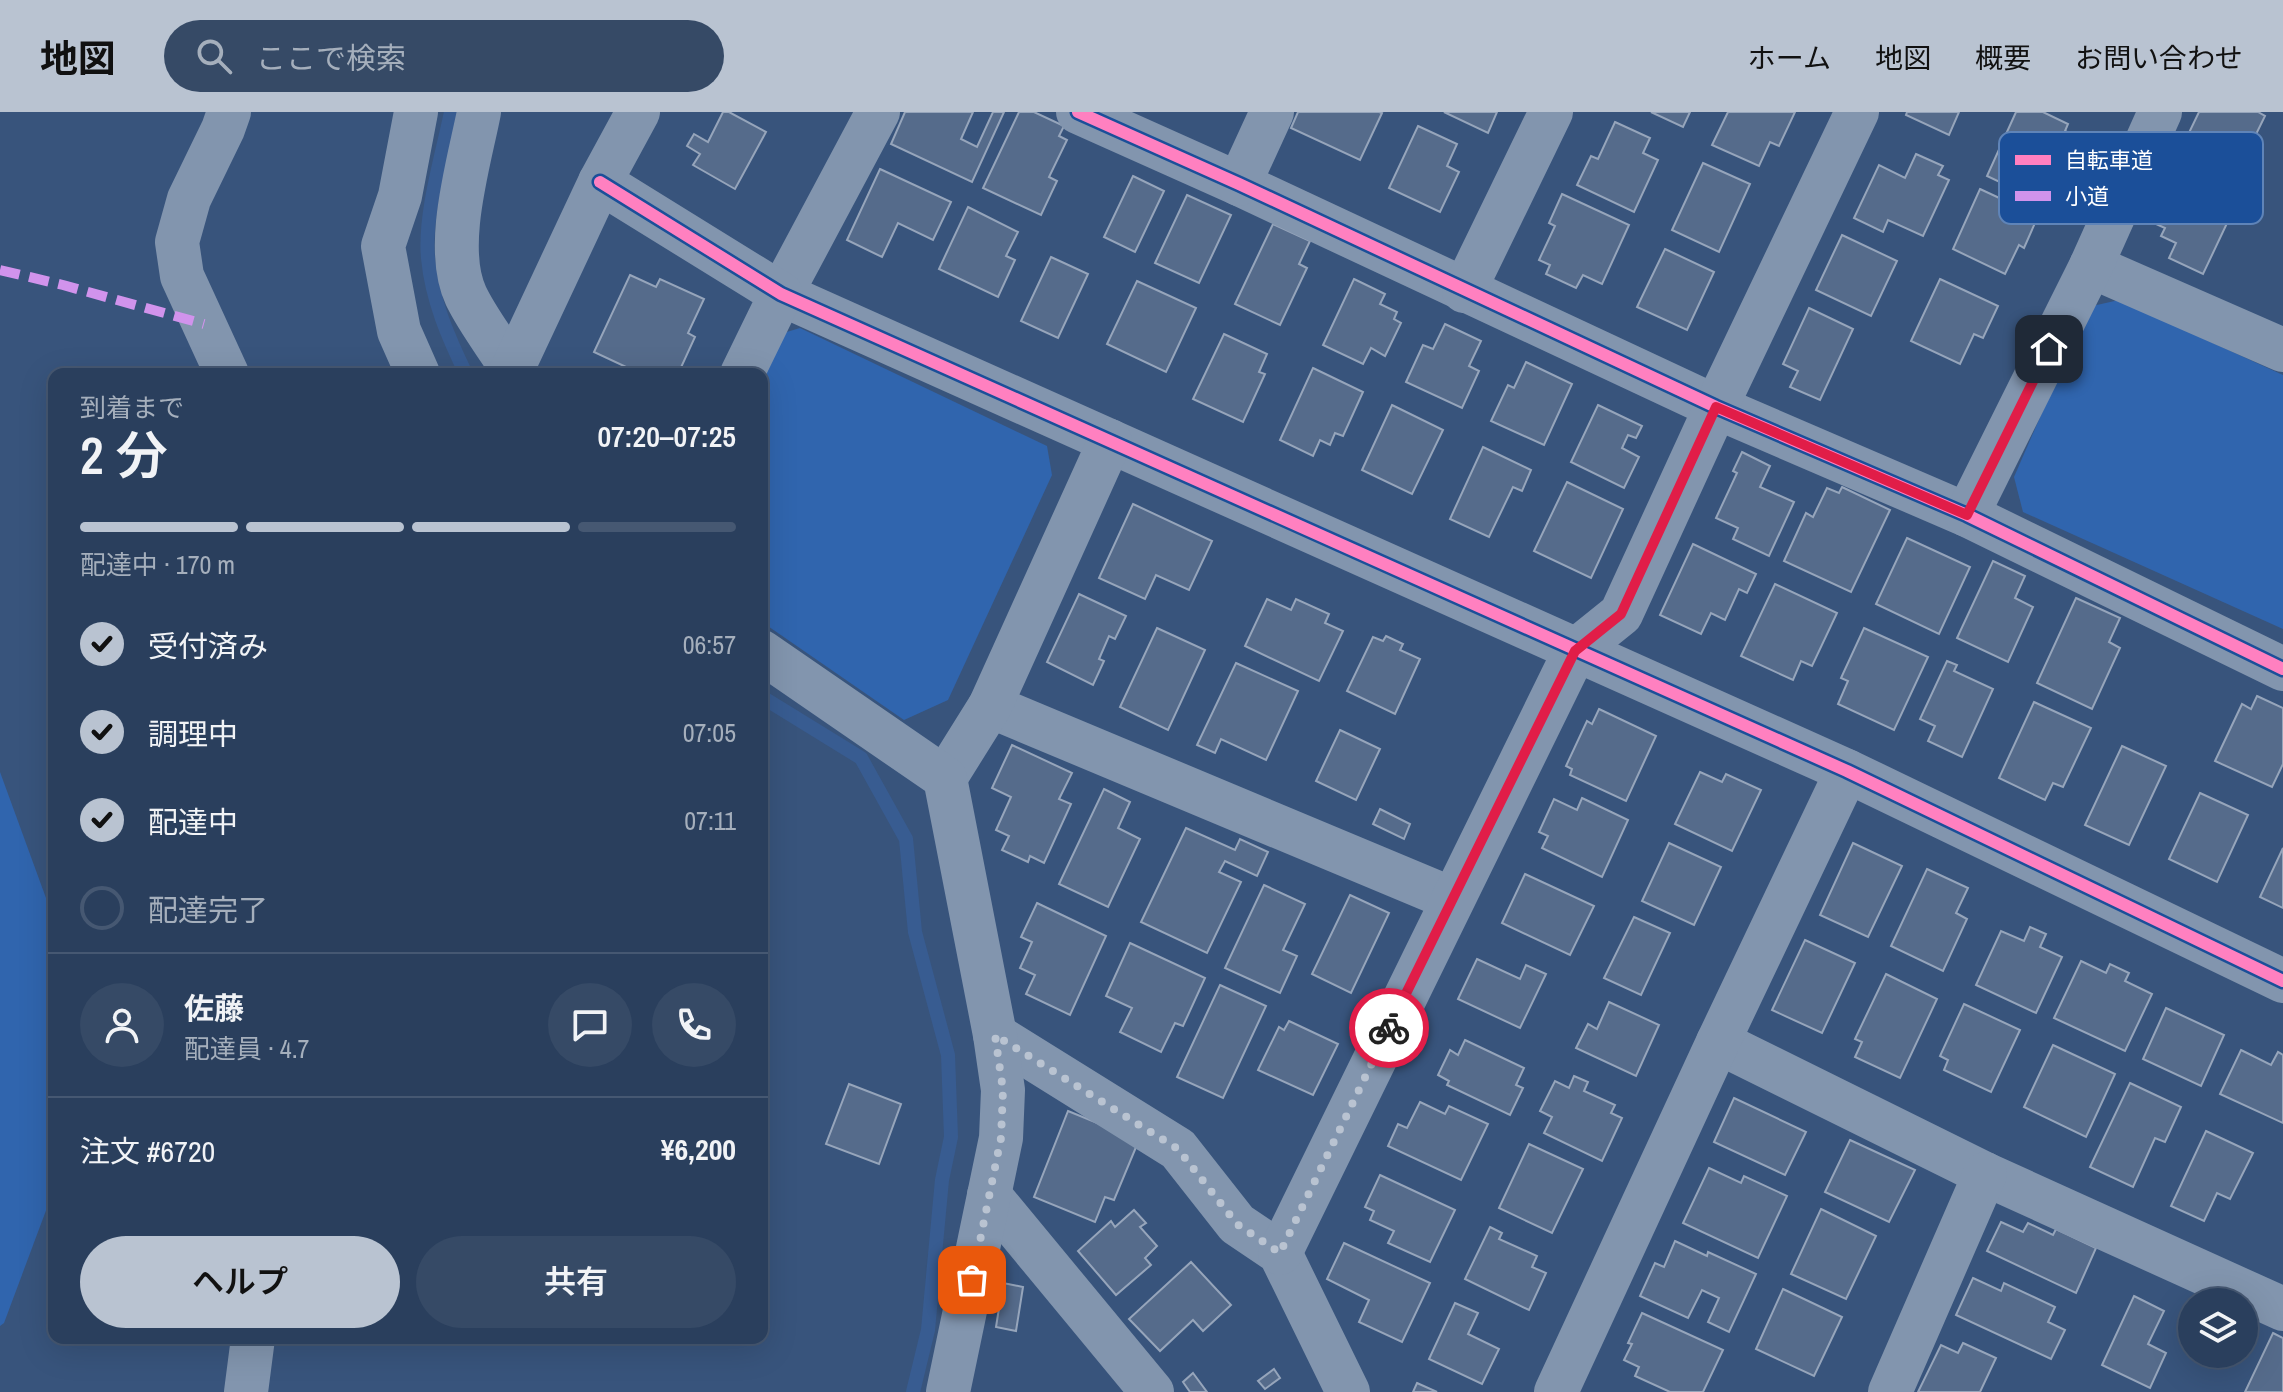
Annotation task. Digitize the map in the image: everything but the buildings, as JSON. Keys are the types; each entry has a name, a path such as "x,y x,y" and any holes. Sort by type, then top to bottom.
{"street":[{"path":"224,368 182,276 177,242 189,199 229,112"},
{"path":"415,368 399,331 383,246 400,196 416,112"},
{"path":"479,112 458,219 457,256 465,294 509,368"},
{"path":"513,368 600,182 638,112"},
{"path":"745,368 878,112"},
{"path":"1078,112 1716,407 1967,515 2283,669"},
{"path":"1239,184 1272,112"},
{"path":"1464,291 1551,112"},
{"path":"1280,1253 1575,651 1621,614 1857,112"},
{"path":"2151,132 2160,112"},
{"path":"600,182 781,294 1847,771 2283,981"},
{"path":"1967,515 2110,224"},
{"path":"2091,266 2283,350"},
{"path":"948,1392 1001,1138 1003,1090 945,778 990,706 1110,441"},
{"path":"768,656 945,778"},
{"path":"990,706 1452,899"},
{"path":"1556,1392 1847,771"},
{"path":"995,1035 1178,1149 1237,1224 1280,1253 1348,1392"},
{"path":"1718,1042 1985,1174 2283,1309"},
{"path":"1890,1392 1985,1174"},
{"path":"989,1195 1152,1392"},
{"path":"246,1392 252,1344"}],"shaded area":[{"path":"2119,300 2283,375 2283,629 2023,512 2014,477 2088,307"},
{"path":"800,328 1047,446 1052,475 948,700 904,720 768,626 768,368 763,368 770,337"},
{"path":"0,772 48,904 48,1205 4,1323 0,1326"}],"waterway":[{"path":"451,112 431,204 427,241 433,289 463,368"},
{"path":"768,701 861,758 906,839 915,932 948,1055 951,1137 942,1180 928,1330 913,1392"}],"marked path":[{"path":"0,270 204,324"}],"cycle path":[{"path":"1078,112 1716,407 1967,515 2283,669"},
{"path":"600,182 781,294 1847,771 2283,981"}],"way so far":[{"path":"972,1280 1001,1138 1003,1090 995,1035 1178,1149 1237,1224 1280,1253 1389,1028"}],"route":[{"path":"1389,1028 1575,651 1621,614 1716,407 1967,515 2049,349"}]}
